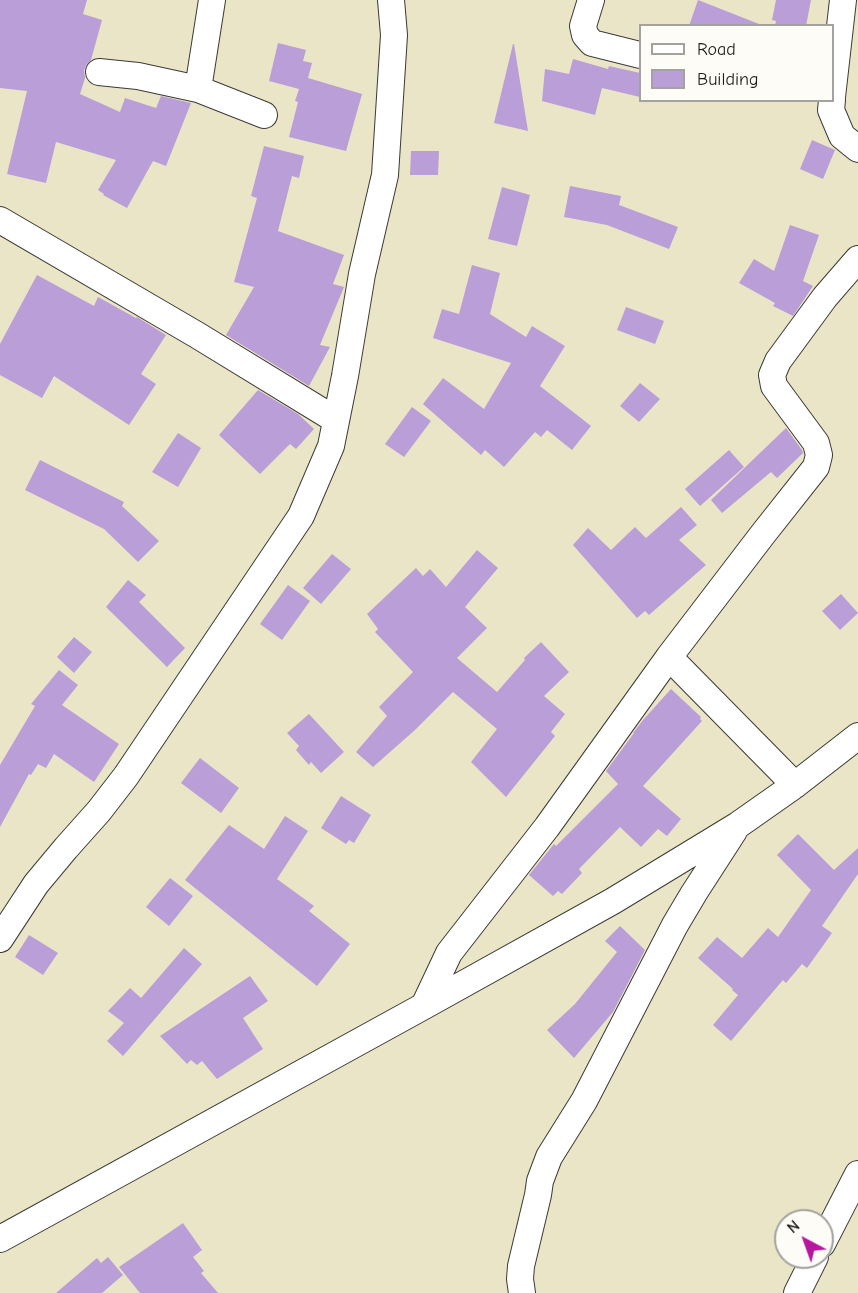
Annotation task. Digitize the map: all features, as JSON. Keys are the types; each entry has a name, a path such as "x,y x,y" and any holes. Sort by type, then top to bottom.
{"street":[{"path":"198,89 212,0"},
{"path":"0,939 36,885 126,776 301,516 331,446 362,274 385,175 394,35 391,0"},
{"path":"591,0 584,26 585,35 592,44 639,54"},
{"path":"834,80 843,0"},
{"path":"99,72 138,76 198,89 264,115"},
{"path":"832,102 831,110 842,136 858,149"},
{"path":"0,220 197,335 336,420"},
{"path":"424,1006 449,953 547,827 669,657 816,467 819,455 816,443 774,386 772,375 778,361 825,297 858,259"},
{"path":"669,657 795,785"},
{"path":"0,1239 613,901 738,825 795,785 858,736"},
{"path":"522,1293 521,1266 540,1181 549,1157 584,1101 675,925 738,825"},
{"path":"834,1221 858,1174"},
{"path":"797,1293 809,1269"}],"building":[{"path":"0,0 87,0 83,14 102,20 91,60 84,70 85,78 80,94 120,112 125,98 156,108 161,96 191,103 166,166 153,161 127,208 98,190 116,160 56,142 46,183 7,174 27,91 0,88"},
{"path":"698,0 759,24 690,24"},
{"path":"776,0 811,0 806,24 775,24 776,21 772,20"},
{"path":"278,43 306,50 303,61 312,63 308,78 362,94 346,151 289,137 299,89 269,81"},
{"path":"514,44 528,131 494,123"},
{"path":"573,59 608,69 609,66 639,73 639,97 602,88 595,115 542,101 545,69 569,74"},
{"path":"812,140 835,150 823,179 800,169"},
{"path":"264,146 304,156 299,178 292,176 278,231 344,255 333,284 344,287 320,345 330,347 309,386 226,335 254,287 234,282 257,198 251,196"},
{"path":"411,151 439,151 438,175 410,175"},
{"path":"570,186 621,196 619,205 678,227 669,249 607,225 564,217"},
{"path":"502,187 530,195 517,246 488,239"},
{"path":"790,225 819,235 803,281 813,286 793,316 773,306 775,303 739,283 754,259 774,271"},
{"path":"472,265 500,273 490,314 526,337 532,326 565,346 540,386 591,426 572,450 547,430 541,437 535,432 504,467 485,450 481,455 423,404 443,378 484,409 511,363 433,338 442,309 459,314"},
{"path":"37,275 94,306 98,297 166,335 141,374 156,384 129,425 54,376 42,398 0,375 0,344"},
{"path":"626,307 664,321 655,344 617,330"},
{"path":"640,383 660,399 639,422 620,406"},
{"path":"258,390 298,414 314,429 296,449 290,444 260,474 219,435"},
{"path":"412,407 431,421 404,457 385,444"},
{"path":"786,428 803,453 777,478 771,472 722,513 711,500"},
{"path":"178,433 201,448 178,487 152,472"},
{"path":"729,450 744,467 700,506 685,489"},
{"path":"40,460 124,502 122,506 159,541 138,562 104,529 25,490"},
{"path":"681,507 697,525 679,540 706,565 649,615 645,611 637,618 573,545 588,528 611,550 635,527 646,538"},
{"path":"477,550 498,568 465,607 487,628 457,658 497,692 525,660 524,658 541,642 569,672 544,696 565,714 551,732 555,736 506,797 471,762 497,729 453,692 373,767 356,752 387,716 379,707 413,672 375,632 378,629 367,614 416,568 423,576 430,569 446,587"},
{"path":"332,554 351,569 321,604 303,588"},
{"path":"128,580 146,595 139,602 185,648 167,667 106,607"},
{"path":"288,585 310,601 282,640 260,624"},
{"path":"841,594 858,613 840,630 822,611"},
{"path":"74,637 92,652 74,673 57,657"},
{"path":"59,670 78,685 62,705 119,744 94,782 54,754 46,768 38,764 31,775 29,774 0,827 0,765 35,706 31,704"},
{"path":"671,689 701,717 702,721 643,786 681,819 667,836 658,829 641,847 620,827 579,869 582,873 562,894 558,891 553,896 529,875 554,844 556,846 618,784 606,771 643,720"},
{"path":"309,714 344,752 321,773 311,762 309,765 296,750 299,746 287,733"},
{"path":"200,758 239,788 221,813 181,783"},
{"path":"341,796 371,815 354,843 349,840 346,844 321,828"},
{"path":"285,816 308,831 277,879 314,906 309,911 350,944 317,986 185,880 229,825 264,849"},
{"path":"798,834 834,870 858,848 858,874 822,926 832,933 807,968 802,964 786,983 783,980 731,1041 713,1025 738,995 698,958 717,937 742,958 768,928 778,937 811,890 777,855"},
{"path":"170,878 193,896 169,926 146,907"},
{"path":"620,926 645,950 613,1012 574,1058 547,1030 575,1004 617,952 605,941"},
{"path":"29,935 58,953 43,975 15,957"},
{"path":"184,948 202,964 123,1056 107,1041 124,1023 108,1011 130,988 141,998"},
{"path":"250,976 268,1001 243,1018 263,1049 217,1079 202,1061 197,1065 191,1060 187,1064 160,1036"},
{"path":"183,1223 202,1250 193,1257 204,1271 201,1273 218,1293 140,1293 119,1267"},
{"path":"108,1257 123,1275 102,1293 56,1293 97,1258 101,1263"}]}
